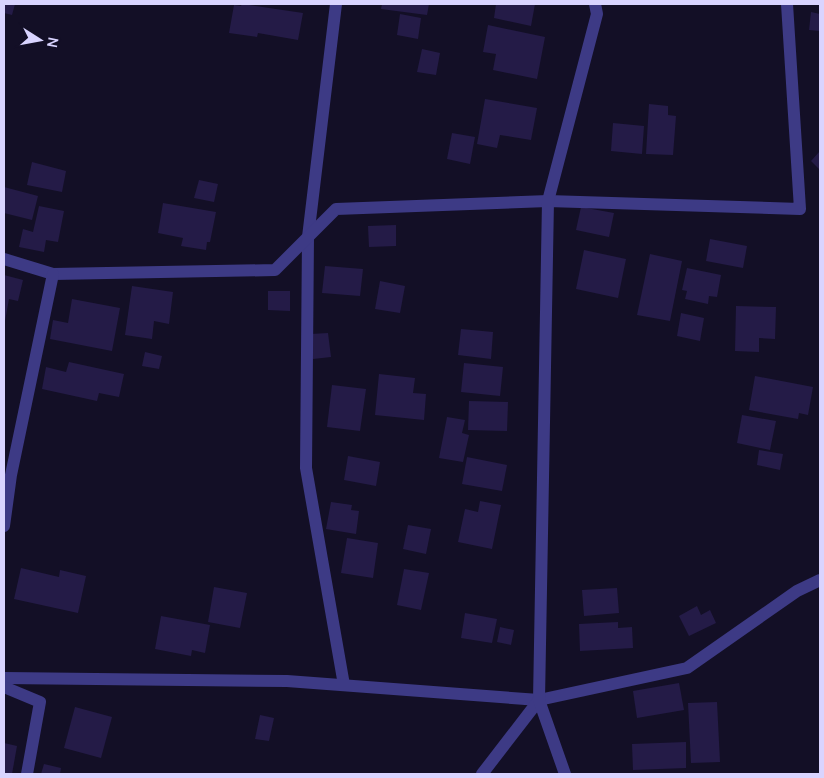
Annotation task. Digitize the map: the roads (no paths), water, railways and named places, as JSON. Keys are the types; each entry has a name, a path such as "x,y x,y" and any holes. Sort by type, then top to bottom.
{"street":[{"path":"336,4 308,237 306,468 344,685"},
{"path":"565,774 539,700 548,201 596,9 607,4"},
{"path":"4,259 52,274 275,270 336,209 548,201 800,209 787,4"},
{"path":"4,526 11,475 52,274"},
{"path":"4,678 287,680 539,700 687,668 798,591 820,580"},
{"path":"4,686 40,702 27,774"},
{"path":"482,774 539,700"}]}
